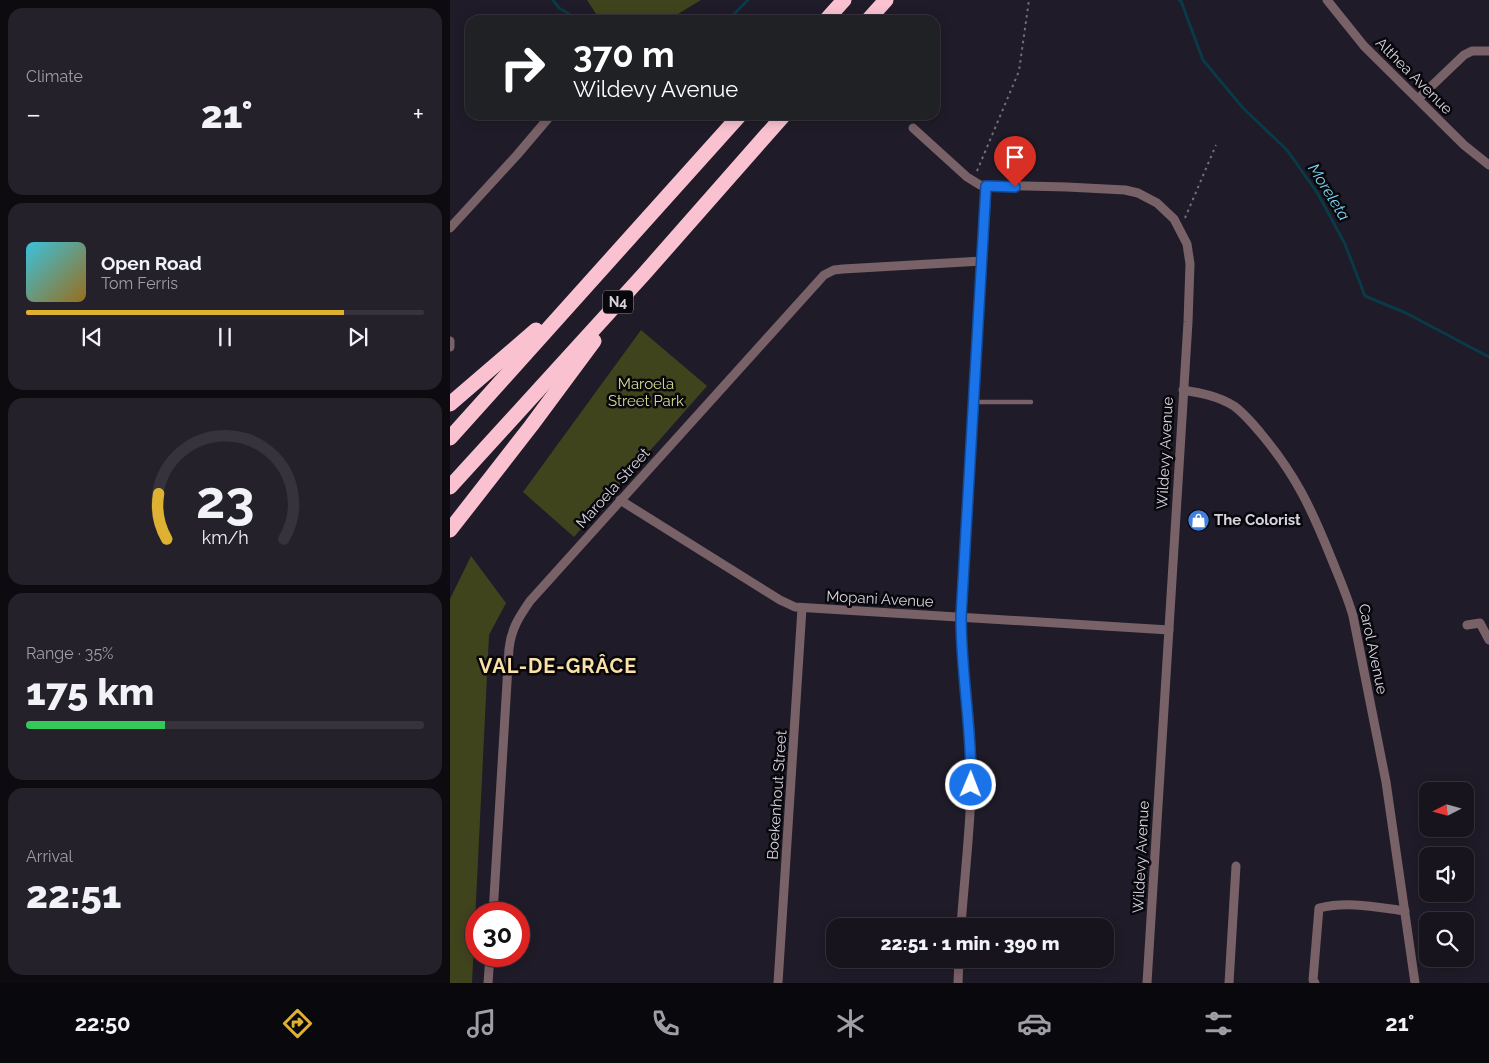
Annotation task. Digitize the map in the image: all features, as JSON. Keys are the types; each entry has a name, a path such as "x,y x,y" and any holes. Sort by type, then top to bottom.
{"highway":[{"path":"830,15 844,0"},
{"path":"872,15 886,0"},
{"name":"N4","path":"450,438 736,120"},
{"name":"N4","path":"450,487 644,274 780,120"},
{"path":"450,530 531,426 644,274"},
{"path":"450,404 582,291"}],"street":[{"name":"Althea Avenue","path":"1327,0 1364,46 1464,145 1489,165"},
{"path":"1418,99 1464,54 1472,51 1489,51"},
{"path":"450,228 547,120"},
{"name":"Wildevy Avenue","path":"913,128 973,182 980,186 1067,187 1125,190 1138,193 1157,203 1174,218 1185,238 1190,261 1147,983"},
{"path":"962,918 971,785 971,752 962,653 961,617 986,186"},
{"name":"Maroela Street","path":"493,902 511,634 515,623 530,601 826,273 848,268 982,261"},
{"path":"450,341 450,347"},
{"name":"Carol Avenue","path":"1183,390 1219,398 1242,412 1286,465 1303,492 1315,518 1353,616 1386,782 1415,983"},
{"name":"Mopani Avenue","path":"620,500 780,600 802,608 1169,630"},
{"name":"Boekenhout Street","path":"778,983 802,608"},
{"path":"1467,625 1480,623 1489,640"},
{"path":"1229,983 1236,866"},
{"path":"1315,983 1313,980 1319,908 1335,904 1359,904 1405,910"},
{"path":"488,983 489,967"},
{"path":"958,983 959,968"}],"lane":[{"path":"974,402 1031,402"}],"path":[{"path":"976,174 1019,71 1029,0"},
{"path":"1177,224 1187,216 1216,145"}],"green space":[{"path":"587,0 701,0 676,15 597,15"},
{"name":"Maroela Street Park","path":"641,330 707,386 574,537 523,492"},
{"path":"471,556 506,603 489,635 476,902 465,902 465,967 473,967 472,983 450,983 450,599"}],"waterway":[{"name":"Moreleta","path":"553,0 559,8 571,15"},
{"name":"Moreleta","path":"733,15 748,0"},
{"name":"Moreleta","path":"1179,0 1203,60 1243,108 1287,150 1318,194 1345,244 1365,296 1406,313 1489,357"}],"place":[{"name":"The Colorist","path":"1198,520"}],"district":[{"name":"VAL-DE-GRÂCE","path":"558,666"}],"route":[{"path":"971,785 971,752 961,646 961,617 986,186 1015,187"}]}
